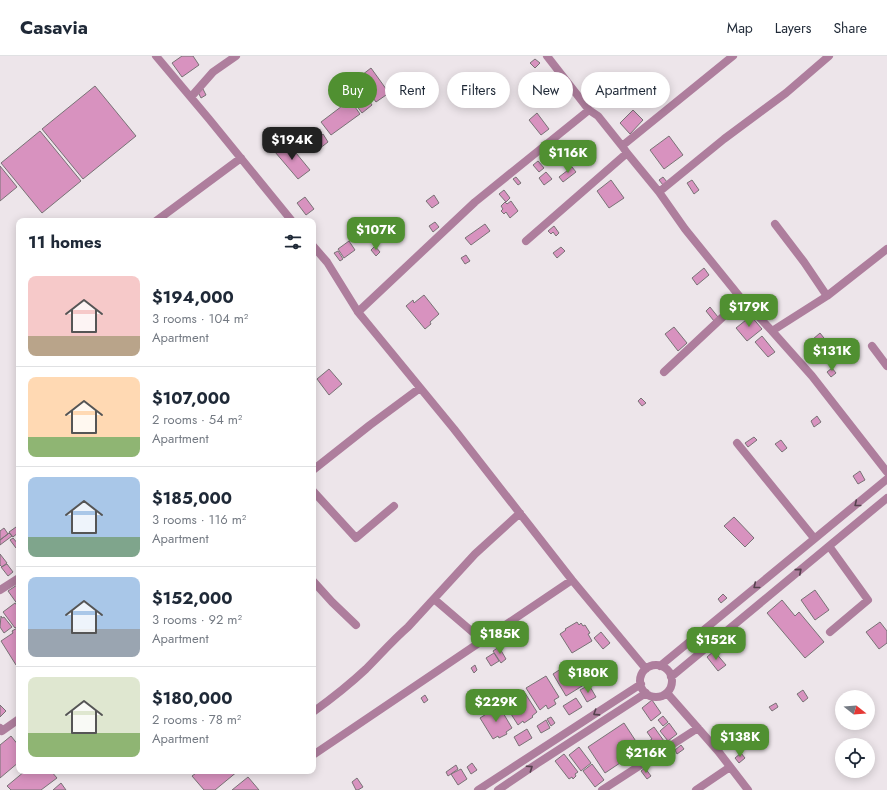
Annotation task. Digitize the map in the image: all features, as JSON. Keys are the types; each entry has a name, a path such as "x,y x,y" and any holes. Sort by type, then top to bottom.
{"street":[{"path":"156,56 290,218"},
{"path":"191,97 213,72 236,56"},
{"path":"547,56 589,110 598,116 659,192 685,229 742,299 812,376 887,472"},
{"path":"622,146 733,56"},
{"path":"659,192 724,139 786,93 829,56"},
{"path":"358,312 475,202 589,110"},
{"path":"526,241 627,154"},
{"path":"160,218 241,158"},
{"path":"775,224 804,262 827,296"},
{"path":"316,249 327,262 358,312 454,429 572,580 646,669"},
{"path":"772,331 827,296 887,249"},
{"path":"664,372 742,299"},
{"path":"872,346 887,366"},
{"path":"316,468 420,388"},
{"path":"737,443 814,538"},
{"path":"660,666 887,479"},
{"path":"316,494 356,538 394,506"},
{"path":"672,677 887,498"},
{"path":"316,710 366,669 434,600 476,554 520,513"},
{"path":"829,546 868,600 830,632"},
{"path":"0,590 16,580"},
{"path":"316,753 572,580"},
{"path":"316,584 356,625"},
{"path":"434,600 483,641"},
{"path":"655,665 660,666 667,670 672,677 672,686 663,696 654,697 642,689 641,678 646,669 655,665"},
{"path":"478,790 641,684"},
{"path":"498,790 646,693"},
{"path":"666,693 718,751 748,790"},
{"path":"1,729 16,721"},
{"path":"602,790 698,728"},
{"path":"696,790 730,767"}],"building":[{"path":"182,56 193,56 199,65 182,77 172,63"},
{"path":"535,59 540,63 535,68 530,63"},
{"path":"371,68 374,72 366,72"},
{"path":"377,76 385,87 385,96 377,101"},
{"path":"95,86 136,136 83,179 42,129"},
{"path":"203,89 206,95 201,98 198,92"},
{"path":"339,108 356,108 360,114 331,135 321,122"},
{"path":"358,108 368,108 362,113"},
{"path":"633,110 643,120 630,134 620,123"},
{"path":"537,113 549,129 541,135 529,120"},
{"path":"40,131 81,181 42,213 1,163"},
{"path":"303,132 308,140 298,148 292,140"},
{"path":"323,134 328,142 319,149 313,141"},
{"path":"669,136 683,155 664,169 650,150"},
{"path":"287,142 310,170 298,179 275,152"},
{"path":"538,161 544,168 539,172 533,165"},
{"path":"0,166 17,187 0,201"},
{"path":"572,167 576,172 563,182 559,177"},
{"path":"546,172 552,179 544,185 539,178"},
{"path":"516,177 521,183 518,185 513,179"},
{"path":"663,177 667,182 663,185 659,180"},
{"path":"611,180 624,198 609,208 597,191"},
{"path":"692,180 699,190 694,194 687,183"},
{"path":"504,190 510,198 506,202 499,194"},
{"path":"434,195 439,203 432,208 426,201"},
{"path":"305,197 314,209 306,215 297,203"},
{"path":"511,201 518,211 510,218 506,212 504,214 501,211 503,209 501,206 505,202 507,204"},
{"path":"435,222 439,227 433,232 429,226"},
{"path":"485,224 490,231 471,245 465,238"},
{"path":"554,226 559,233 556,236 553,232 551,234 548,231"},
{"path":"349,241 355,250 344,258 338,249"},
{"path":"375,246 380,252 376,256 371,250"},
{"path":"561,247 565,251 557,258 553,253"},
{"path":"338,251 343,259 340,261 334,253"},
{"path":"466,255 470,261 465,264 461,258"},
{"path":"704,268 709,275 697,285 692,278"},
{"path":"424,295 439,314 425,329 406,306 413,300 414,303"},
{"path":"710,307 718,317 714,321 706,311"},
{"path":"751,316 762,329 747,341 736,328"},
{"path":"674,327 687,343 678,351 665,334"},
{"path":"820,333 831,347 817,359 805,346"},
{"path":"762,336 775,352 768,357 755,342"},
{"path":"832,368 836,373 831,377 827,372"},
{"path":"329,369 342,384 329,395 317,379"},
{"path":"641,398 646,403 642,406 638,401"},
{"path":"817,416 821,422 814,427 811,421"},
{"path":"754,437 757,440 748,447 745,443"},
{"path":"781,440 787,448 782,452 775,444"},
{"path":"860,471 865,480 858,484 853,476"},
{"path":"734,517 754,538 745,547 724,526"},
{"path":"16,527 16,534 13,537 9,532"},
{"path":"4,528 8,534 0,540 0,531"},
{"path":"9,533 12,536 0,545 0,540"},
{"path":"13,538 16,542 16,548 10,540"},
{"path":"0,554 7,563 2,567 0,565"},
{"path":"7,564 13,572 8,576 1,567"},
{"path":"16,586 16,602 8,591"},
{"path":"815,590 829,610 815,620 801,600"},
{"path":"723,594 727,598 721,603 718,599"},
{"path":"782,600 795,616 799,612 824,642 805,658 767,613"},
{"path":"15,603 16,627 15,628 3,612"},
{"path":"1,616 2,618 4,617 12,627 4,633 0,627"},
{"path":"577,622 579,625 581,623 583,626 585,625 590,633 588,634 592,641 572,653 560,634 566,630 565,629"},
{"path":"880,622 887,631 887,643 879,649 866,632"},
{"path":"16,629 16,665 1,641 13,633 12,631"},
{"path":"601,632 610,643 603,649 594,638"},
{"path":"499,647 506,659 501,663 493,651"},
{"path":"714,651 726,665 718,671 707,657"},
{"path":"494,653 499,661 491,666 486,658"},
{"path":"573,661 587,683 566,696 553,674"},
{"path":"475,665 477,670 474,673 471,668"},
{"path":"546,676 559,697 554,700 556,704 548,709 546,705 540,710 526,688"},
{"path":"589,685 596,697 587,702 580,690"},
{"path":"523,690 537,712 532,716 533,717 518,725 504,703"},
{"path":"803,690 808,698 803,702 797,694"},
{"path":"425,695 428,700 424,703 421,698"},
{"path":"576,698 582,707 569,715 563,706"},
{"path":"652,700 661,713 651,721 642,708"},
{"path":"776,703 778,707 772,711 769,707"},
{"path":"0,705 6,711 0,717"},
{"path":"499,706 512,728 506,732 507,734 493,739 480,718"},
{"path":"663,716 668,722 663,726 658,720"},
{"path":"551,717 555,723 551,726 547,719"},
{"path":"546,720 550,728 541,733 537,726"},
{"path":"624,723 641,749 605,773 588,747"},
{"path":"669,723 677,734 668,741 660,731"},
{"path":"654,727 664,741 649,751 645,744 652,739 647,732"},
{"path":"527,729 532,738 519,746 514,737"},
{"path":"729,732 736,740 726,747 720,740"},
{"path":"11,736 16,742 16,765 0,778 0,745"},
{"path":"681,745 684,749 677,754 675,750"},
{"path":"579,747 591,763 581,771 569,755"},
{"path":"741,753 745,758 739,763 735,758"},
{"path":"564,754 578,772 575,774 576,776 573,779 572,777 569,779 555,761"},
{"path":"472,763 477,770 471,774 467,767"},
{"path":"592,764 604,780 595,787 583,771"},
{"path":"456,765 458,769 448,776 446,772"},
{"path":"645,768 651,776 647,779 641,771"},
{"path":"461,769 467,779 458,785 451,774"},
{"path":"21,774 54,774 57,778 41,790 11,790 7,786"},
{"path":"195,774 234,774 215,790 204,790 192,776"},
{"path":"248,777 259,790 232,790"},
{"path":"357,778 363,787 356,790 352,782"},
{"path":"61,783 66,790 53,790"}]}
